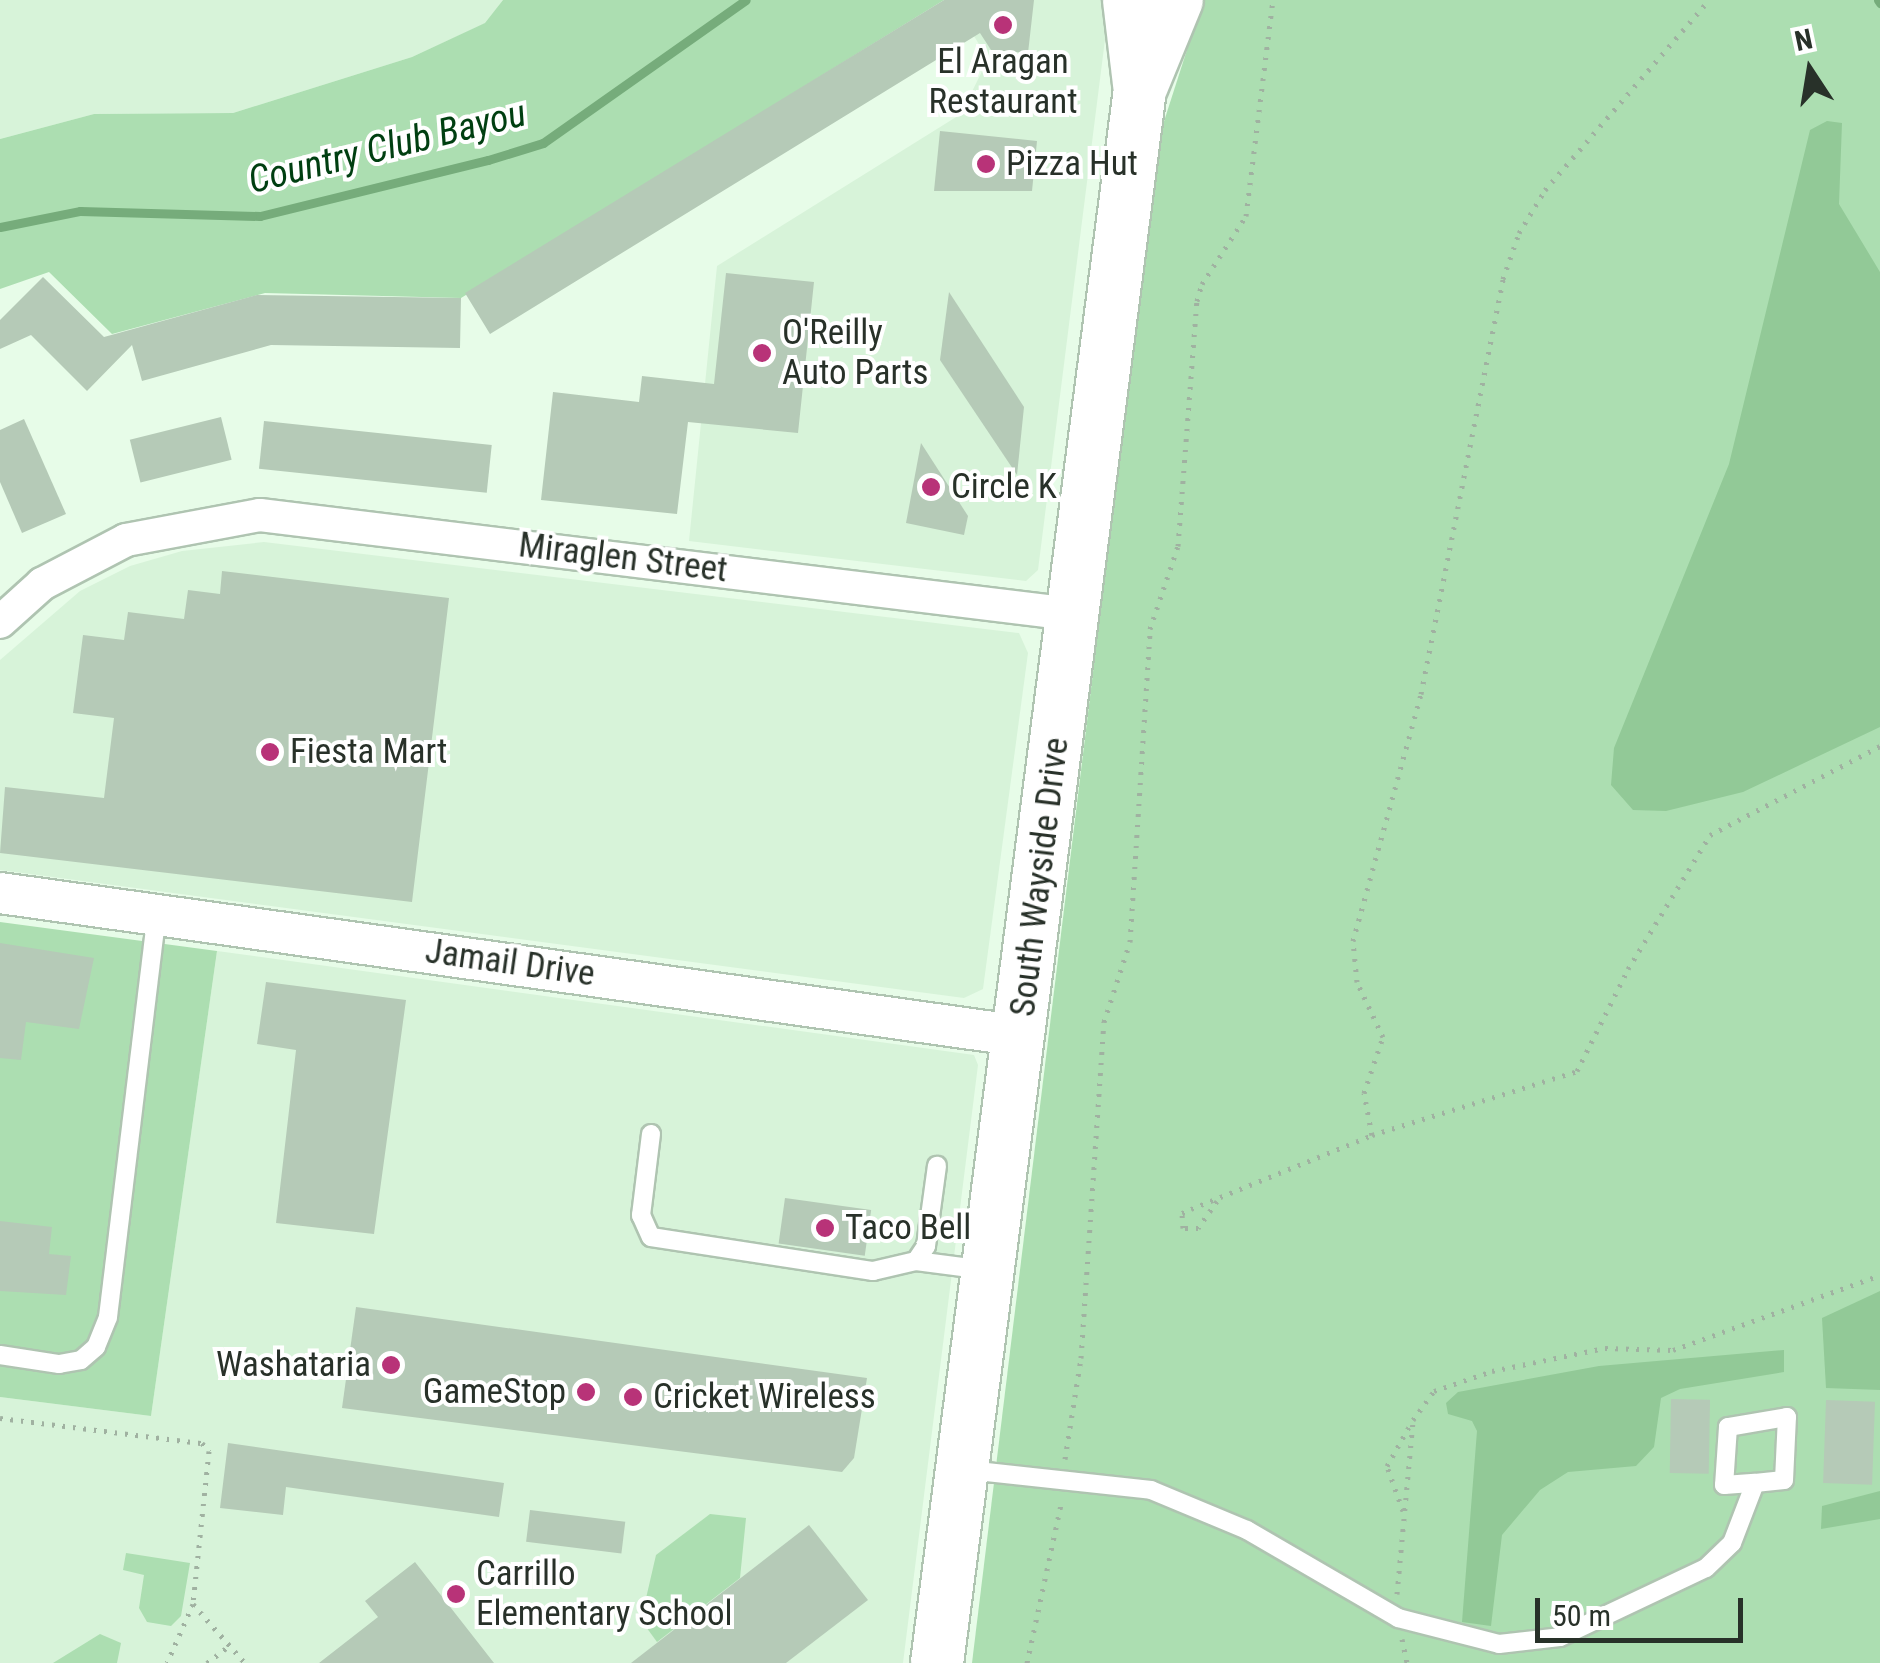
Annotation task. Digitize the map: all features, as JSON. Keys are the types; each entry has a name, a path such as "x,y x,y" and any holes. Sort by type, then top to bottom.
{"main road":[{"name":"South Wayside Drive","path":"937,1663 1021,1036 1071,614 1140,90 1129,0"},
{"name":"South Wayside Drive","path":"1140,90 1177,0"}],"street":[{"name":"Miraglen Street","path":"0,622 42,584 94,555 174,526 260,515 1071,614"},
{"name":"Jamail Drive","path":"0,893 1021,1036"}],"lane":[{"path":"0,1355 82,1360 96,1347 108,1317 157,914"},
{"path":"652,1134 642,1215 651,1237 873,1271 916,1261 989,1270"},
{"path":"916,1261 926,1246 937,1166"},
{"path":"1787,1417 1784,1480 1755,1482 1724,1485 1728,1426 1787,1417"},
{"path":"962,1469 1152,1490 1199,1509 1398,1618 1466,1641 1532,1644 1560,1637 1706,1568 1740,1529 1755,1482"}],"path":[{"path":"1027,1663 1065,1478 1066,1423 1081,1358 1104,1022 1130,942 1150,629 1178,546 1197,302 1202,284 1246,216 1273,0"},
{"path":"1372,1135 1364,1093 1383,1037 1357,982 1353,940 1421,694 1503,279 1519,233 1545,190 1709,0"},
{"path":"1218,1201 1198,1228 1182,1228 1182,1213 1372,1135 1577,1070 1628,969 1710,834 1880,746"},
{"path":"1404,1514 1387,1466 1420,1404 1454,1381 1605,1348 1672,1350 1880,1275"},
{"path":"0,1418 202,1443 209,1465 194,1604 167,1663"},
{"path":"1407,1663 1398,1618 1413,1420"},
{"path":"194,1604 245,1663"},
{"path":"206,1663 231,1644"}],"shaded area":[{"path":"0,0 503,0 486,23 412,57 233,113 94,114 0,139"},
{"path":"952,0 1110,0 1038,570 1026,581 689,541 717,266 961,114 988,59"},
{"path":"264,542 1019,633 1028,653 983,989 964,998 0,870 0,660 80,591 130,566 182,551"},
{"path":"217,951 974,1055 978,1065 903,1663 0,1663 0,1397 151,1416"}],"green space":[{"path":"503,0 944,0 461,298 265,293 112,334 49,272 0,289 0,139 94,114 233,113 412,57 485,23"},
{"path":"1203,0 1880,0 1880,1663 972,1663 1158,140"},
{"path":"1827,121 1842,123 1839,204 1880,272 1880,727 1743,792 1666,811 1633,810 1611,785 1614,748 1729,464 1810,130"},
{"path":"0,922 217,951 151,1416 0,1397"},
{"path":"1880,1291 1880,1390 1826,1388 1822,1318"},
{"path":"1784,1350 1784,1372 1680,1389 1661,1398 1654,1447 1636,1466 1568,1472 1540,1490 1502,1535 1491,1626 1462,1622 1477,1431 1472,1421 1448,1414 1446,1403 1458,1392 1599,1366"},
{"path":"1880,1491 1880,1519 1821,1529 1822,1506"},
{"path":"710,1514 746,1518 740,1578 657,1642 641,1620 656,1555"},
{"path":"126,1553 190,1563 181,1616 171,1626 147,1622 139,1608 144,1575 123,1570"},
{"path":"100,1634 121,1643 117,1663 53,1663"}],"building":[{"path":"944,0 1034,0 1028,53 991,50 980,33 490,334 465,293"},
{"name":"Pizza Hut","path":"940,131 1037,141 1032,191 934,191"},
{"path":"726,273 814,282 798,433 688,422 677,514 541,500 553,392 639,402 642,376 714,384"},
{"path":"43,277 104,337 257,295 461,298 460,348 271,345 142,381 132,345 87,391 31,335 0,349 0,320"},
{"path":"949,292 1024,407 1017,475 940,360"},
{"path":"221,417 232,460 140,482 130,440"},
{"path":"24,419 66,514 22,533 0,482 0,430"},
{"path":"264,421 492,445 487,493 259,469"},
{"name":"Circle K","path":"921,443 968,516 964,535 906,523"},
{"name":"Fiesta Mart","path":"222,571 449,598 412,902 0,853 5,787 104,798 114,718 73,713 83,635 124,640 128,612 184,619 188,590 220,594"},
{"path":"0,943 94,958 79,1029 26,1022 21,1060 0,1058"},
{"path":"266,982 406,1000 374,1234 276,1223 296,1050 257,1044"},
{"name":"Taco Bell","path":"785,1198 871,1210 865,1256 779,1244"},
{"path":"0,1221 52,1227 49,1254 71,1256 66,1295 0,1291"},
{"path":"356,1307 867,1378 854,1458 842,1472 342,1408"},
{"path":"1671,1399 1710,1400 1709,1474 1670,1473"},
{"path":"1826,1400 1875,1402 1872,1485 1823,1483"},
{"path":"228,1443 504,1483 499,1517 286,1487 283,1515 220,1508"},
{"path":"530,1510 625,1522 621,1553 526,1542"},
{"path":"809,1525 868,1600 786,1663 631,1663"},
{"path":"415,1562 494,1663 319,1663 378,1617 365,1601"}],"waterway":[{"name":"Country Club Bayou","path":"0,227 80,211 260,216 488,160 543,143 746,0"}],"place":[{"name":"El Aragan Restaurant","path":"1003,25"},
{"name":"Pizza Hut","path":"986,164"},
{"name":"O'Reilly Auto Parts","path":"762,353"},
{"name":"Circle K","path":"931,487"},
{"name":"Fiesta Mart","path":"270,752"},
{"name":"Taco Bell","path":"825,1228"},
{"name":"Washataria","path":"391,1365"},
{"name":"GameStop","path":"586,1392"},
{"name":"Cricket Wireless","path":"633,1397"},
{"name":"Carrillo Elementary School","path":"456,1594"}]}
